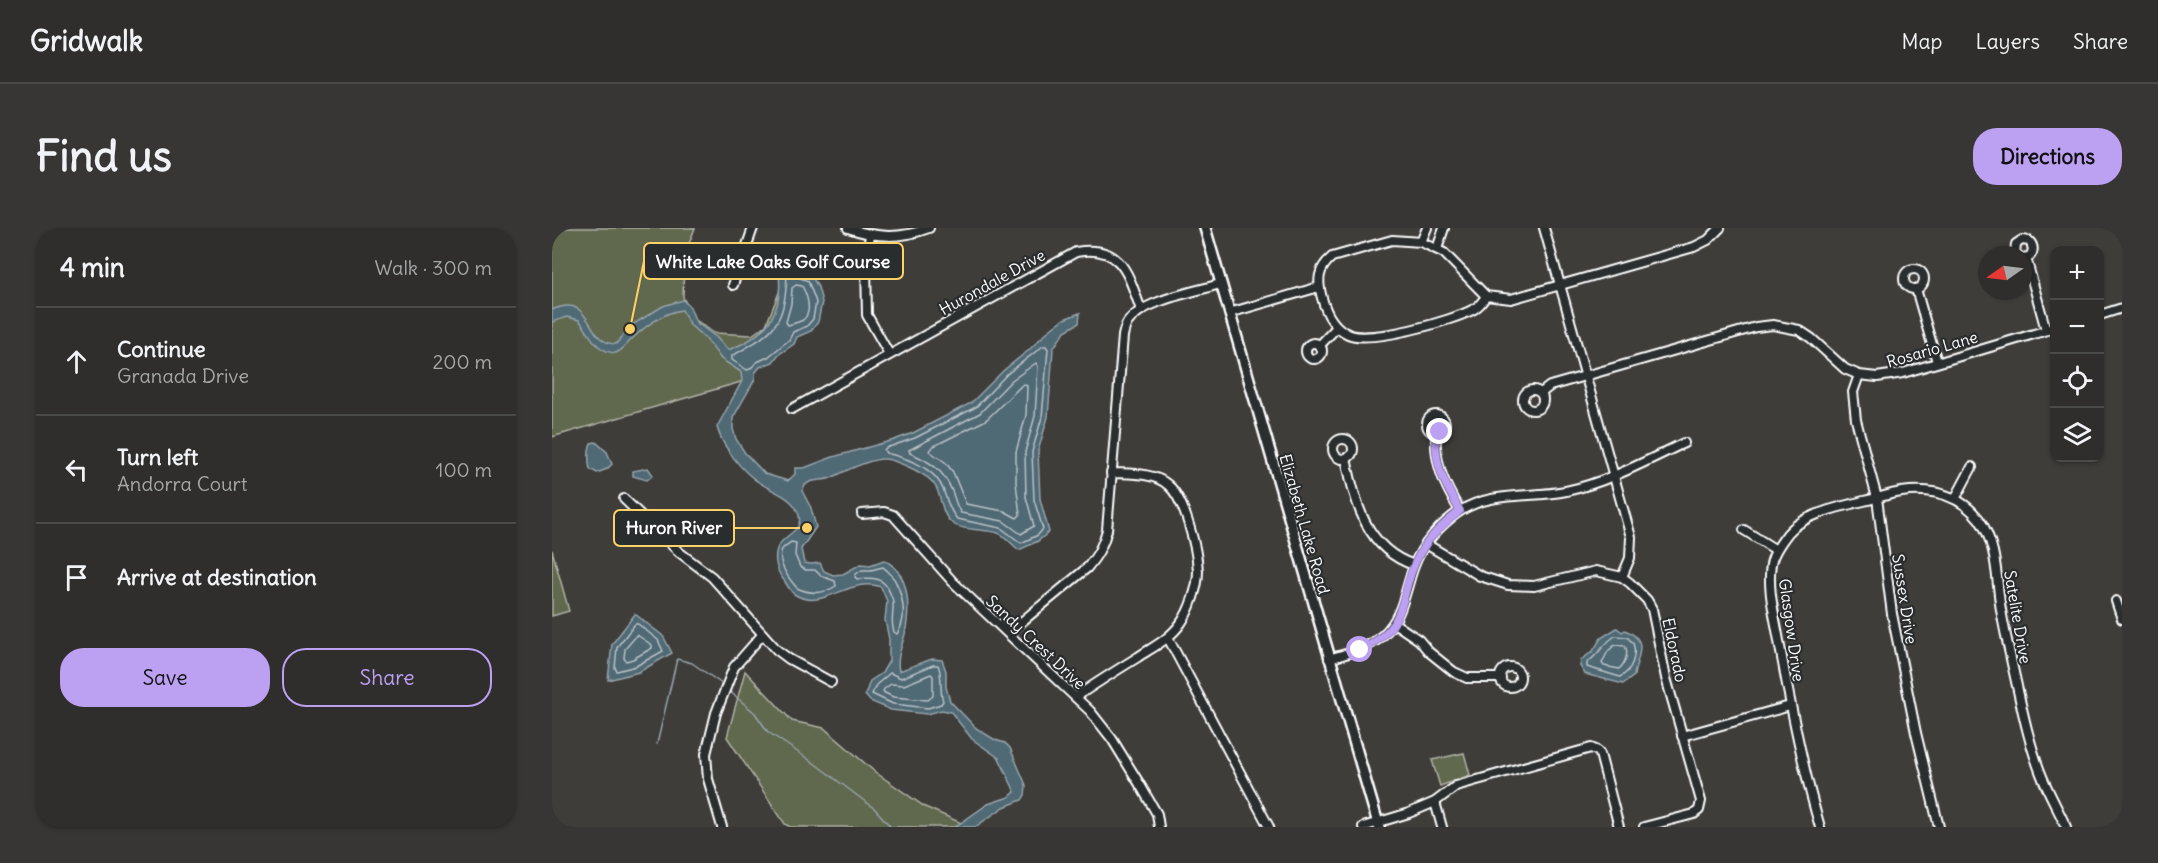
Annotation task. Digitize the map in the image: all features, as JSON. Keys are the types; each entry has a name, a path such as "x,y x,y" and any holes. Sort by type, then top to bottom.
{"street":[{"path":"733,285 753,228"},
{"path":"848,228 870,236 901,235 929,228"},
{"name":"Elizabeth Lake Road","path":"1205,228 1378,825"},
{"path":"1421,242 1427,228"},
{"path":"1437,249 1444,228"},
{"path":"1426,544 1480,576 1508,585 1534,586 1596,571 1622,577 1632,548 1631,537 1544,228"},
{"path":"1486,296 1476,308 1469,312 1382,336 1355,337 1337,327 1329,317 1319,287 1319,273 1332,257 1392,240 1421,242 1437,249 1452,260 1486,296 1510,299 1694,247 1708,240 1720,228"},
{"path":"870,236 866,263 867,315 888,354"},
{"name":"Hurondale Drive","path":"792,409 1076,252 1087,250 1098,252 1113,256 1119,261 1129,276 1141,310"},
{"path":"2032,283 2050,329"},
{"path":"1008,633 1096,557 1104,543 1126,324 1141,310 1152,305 1220,284"},
{"path":"1228,313 1319,287"},
{"path":"1916,289 1937,362"},
{"path":"2104,314 2122,308"},
{"path":"1541,393 1550,386 1587,375 1756,327 1773,325 1799,330 1845,369 1859,375"},
{"path":"1319,346 1337,327"},
{"name":"Rosario Lane","path":"1859,375 1890,376 2050,329"},
{"name":"Sussex Drive","path":"1859,375 1853,392 1856,420 1876,498 1892,614 1939,827"},
{"path":"1436,433 1437,461 1442,477 1460,511"},
{"path":"1329,658 1368,646 1383,636 1394,623 1403,604 1414,565 1426,544 1438,528 1460,511 1474,504 1497,498 1566,491 1615,476 1684,443"},
{"path":"1346,458 1356,500 1372,534 1380,545 1393,556 1414,565"},
{"path":"1955,499 1972,467"},
{"path":"1076,697 1168,638 1181,623 1186,612 1198,572 1184,510 1177,495 1159,479 1111,473"},
{"name":"Satelite Drive","path":"1876,498 1916,489 1937,491 1955,499 1978,518 1986,530 1993,546 2002,613 2024,718 2041,774 2066,827"},
{"name":"Glasgow Drive","path":"1820,827 1800,754 1790,706 1770,584 1771,566 1776,550 1790,531 1808,518 1876,498"},
{"path":"624,499 679,552 712,578 762,635 789,659 831,682"},
{"name":"Sandy Crest Drive","path":"862,514 884,512 893,515 953,582 1090,711 1112,739 1151,804 1159,827"},
{"path":"1744,530 1776,550"},
{"name":"Eldorado","path":"1622,577 1641,593 1652,609 1657,624 1666,678 1702,811 1644,827"},
{"path":"2116,601 2122,619"},
{"path":"1394,623 1419,640 1429,652 1454,672 1467,678 1501,678"},
{"path":"722,827 708,779 706,754 716,713 734,667 762,635"},
{"path":"1168,638 1269,827"},
{"path":"1682,736 1790,706"},
{"path":"1363,827 1378,825 1435,802 1456,786 1591,748 1600,754 1619,827"},
{"path":"1435,802 1442,827"}],"green space":[{"path":"552,228 695,228 684,257 683,297 693,318 714,333 752,335 766,325 784,280 810,275 744,381 552,437"},
{"path":"552,550 569,611 552,616"},
{"path":"745,671 792,721 824,728 875,772 925,807 966,825 965,827 790,827 785,824 727,737"},
{"path":"1464,753 1470,775 1440,786 1432,760"}],"water":[{"path":"786,262 798,271 811,275 818,287 822,302 818,322 811,331 797,337 794,344 778,355 773,362 760,367 755,373 755,379 733,418 733,429 745,453 765,474 788,481 795,474 795,468 804,468 913,433 971,403 1047,332 1064,319 1080,313 1079,323 1065,331 1053,349 1048,417 1038,451 1040,499 1049,532 1038,541 1019,550 998,533 963,528 953,524 946,516 932,481 915,470 885,459 858,465 829,479 808,483 802,491 811,508 816,527 801,549 804,563 820,563 824,571 833,575 843,574 861,564 870,565 884,560 893,566 904,583 908,603 907,624 899,657 899,671 932,659 942,660 946,671 946,687 950,701 976,728 1010,748 1026,785 1025,795 1022,800 1004,807 975,827 955,827 988,804 1009,797 1015,792 999,758 972,739 951,712 942,710 927,714 891,710 870,701 865,695 870,681 882,673 889,661 889,639 885,620 887,601 881,587 858,586 826,597 805,599 794,594 779,574 776,553 779,545 798,525 800,519 797,510 790,501 762,485 745,471 728,450 717,427 742,381 741,372 721,359 707,340 690,325 682,310 655,321 616,353 598,346 579,320 567,317 552,322 552,310 565,306 575,307 582,312 598,336 606,342 616,344 632,325 663,306 683,300 690,307 696,322 716,337 728,350 755,337 771,318 779,295 778,266"},
{"path":"596,442 607,452 612,464 597,473 590,469 589,460 591,443"},
{"path":"648,468 653,475 647,480 633,476 633,471"},
{"path":"635,614 663,636 672,653 639,672 608,680 612,644"},
{"path":"1617,628 1622,632 1625,630 1633,634 1640,644 1634,676 1623,684 1585,674 1580,666 1581,660 1593,651 1601,638"}],"waterway":[{"path":"657,744 677,659 692,663 722,684"},
{"path":"728,690 755,713 768,732 875,809 891,827"}],"place":[{"name":"White Lake Oaks Golf Course","path":"630,329"},
{"name":"Huron River","path":"807,528"}],"route":[{"path":"1360,650 1383,636 1394,623 1401,610 1419,554 1438,528 1460,511 1439,470 1436,433 1440,432"}]}
